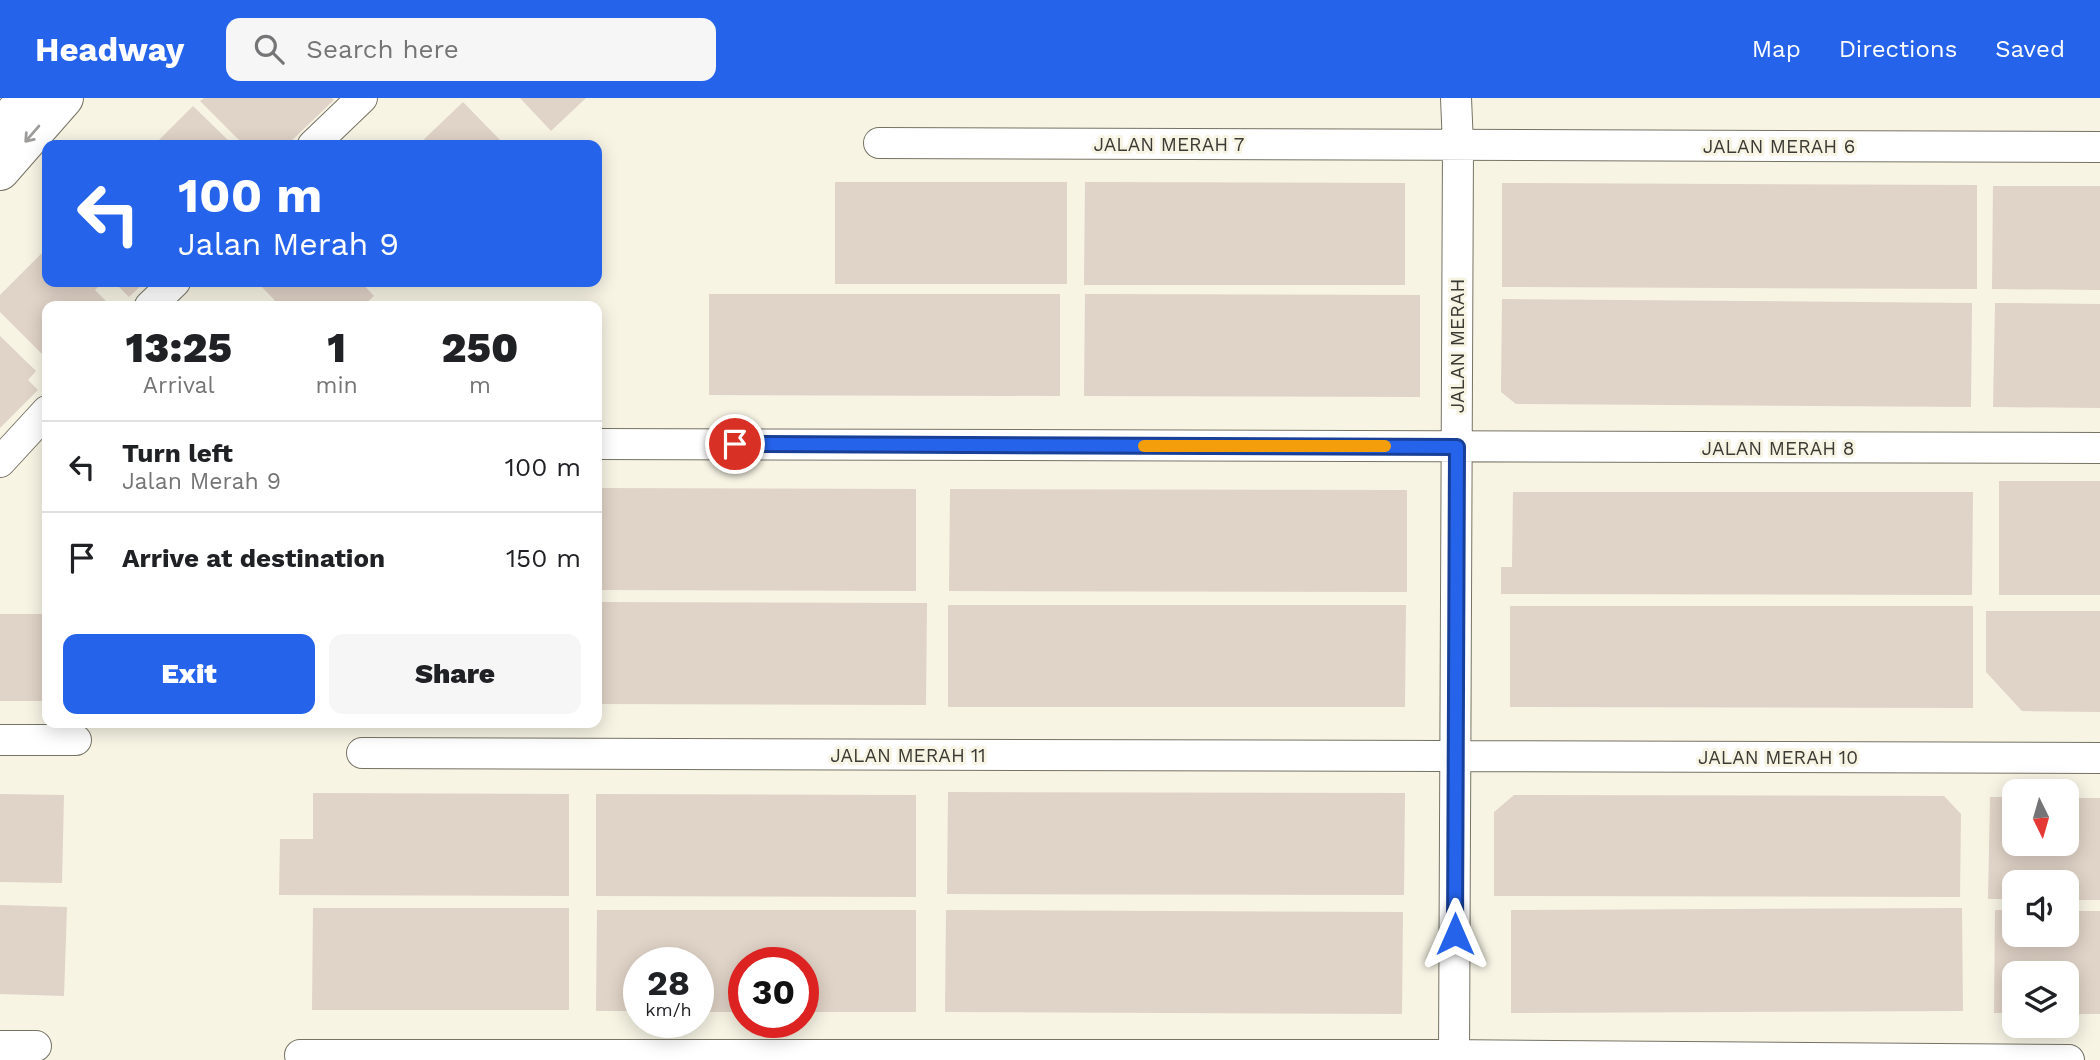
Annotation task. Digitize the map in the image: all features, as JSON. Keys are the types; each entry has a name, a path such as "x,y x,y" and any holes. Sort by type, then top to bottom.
{"main road":[{"path":"0,129 28,98"},
{"path":"0,171 64,98"}],"street":[{"path":"318,140 362,98"},
{"name":"JALAN MERAH","path":"1454,1055 1456,98"},
{"name":"JALAN MERAH 7","path":"879,143 1458,145"},
{"name":"JALAN MERAH 6","path":"1458,145 2100,147"},
{"path":"155,301 170,287"},
{"path":"0,462 42,416"},
{"name":"JALAN MERAH 8","path":"602,444 2100,448"},
{"path":"0,740 76,740"},
{"name":"JALAN MERAH 11","path":"362,753 1455,757"},
{"name":"JALAN MERAH 10","path":"1455,757 2100,758"},
{"path":"0,1046 36,1046"},
{"path":"300,1055 917,1058 1454,1055 2068,1060"}],"building":[{"path":"204,98 334,100 292,140 239,140 200,101"},
{"path":"520,98 586,98 551,131"},
{"path":"463,102 500,140 423,140"},
{"path":"193,106 228,140 159,140"},
{"path":"835,182 1067,182 1067,284 835,284"},
{"path":"1085,182 1405,183 1405,285 1084,285"},
{"path":"1502,183 1977,185 1977,289 1502,287"},
{"path":"1993,186 2100,186 2100,290 1992,289"},
{"path":"42,253 42,287 98,287 95,290 106,301 42,301 42,354 0,312 0,295"},
{"path":"119,287 140,287 129,297"},
{"path":"262,287 366,287 374,296 368,301 275,301"},
{"path":"709,294 1060,294 1060,396 709,395"},
{"path":"1085,294 1420,295 1420,397 1084,396"},
{"path":"1502,299 1972,303 1971,407 1516,404 1501,392"},
{"path":"1995,303 2100,304 2100,408 1993,407"},
{"path":"0,336 36,371 28,380 38,390 0,428"},
{"path":"1999,481 2100,481 2100,595 1999,595"},
{"path":"602,488 916,489 916,591 602,590"},
{"path":"950,489 1407,490 1407,592 949,591"},
{"path":"1513,492 1973,492 1972,595 1501,594 1501,567 1512,567"},
{"path":"602,602 927,603 926,705 602,704"},
{"path":"948,605 1406,605 1405,707 948,707"},
{"path":"1510,606 1973,606 1973,708 1510,707"},
{"path":"1986,611 2100,611 2100,712 2022,711 1986,672"},
{"path":"0,614 42,614 42,701 0,701"},
{"path":"948,792 1405,793 1404,895 947,894"},
{"path":"313,793 569,794 569,896 279,895 280,839 313,839"},
{"path":"0,794 64,795 62,883 0,882"},
{"path":"596,794 916,795 916,897 596,896"},
{"path":"1514,795 1944,796 1961,814 1960,897 1494,896 1494,812"},
{"path":"1990,797 2002,797 2002,856 2079,856 2079,798 2100,798 2100,900 2079,900 2079,870 2002,870 2002,899 1988,899"},
{"path":"0,905 67,907 64,996 0,994"},
{"path":"313,908 569,908 569,1010 312,1010"},
{"path":"1962,908 1963,1011 1511,1013 1511,910"},
{"path":"597,910 916,910 916,1012 819,1012 819,947 728,947 728,1012 714,1012 714,947 623,947 623,1011 596,1011"},
{"path":"946,910 1403,912 1402,1014 945,1012"},
{"path":"1995,910 2002,910 2002,947 2079,947 2079,911 2100,911 2100,1014 2079,1014 2079,961 2002,961 2002,1013 1994,1013"}],"slow traffic":[{"path":"1144,446 1385,446"}],"route":[{"path":"735,444 1457,447 1455,934"}]}
